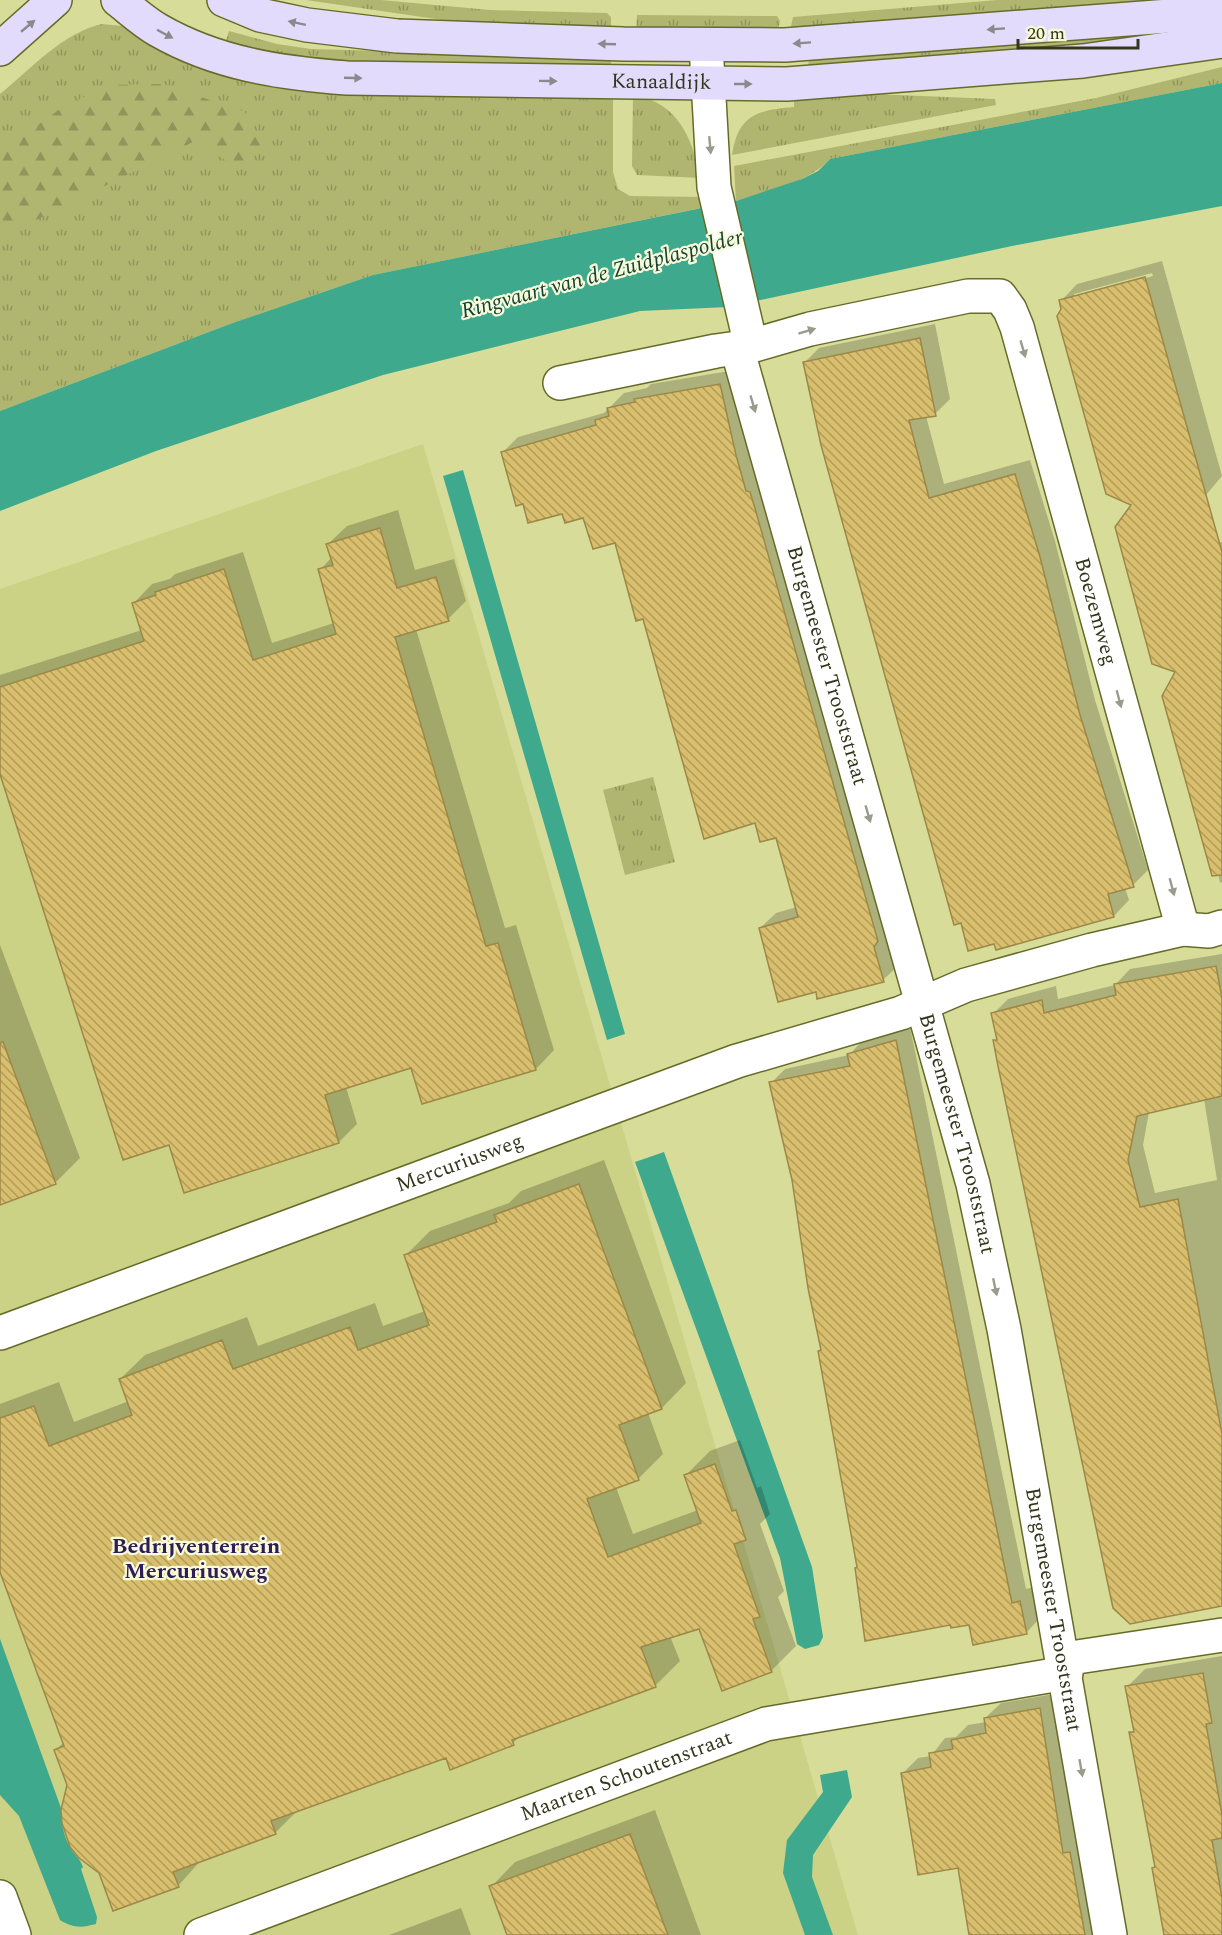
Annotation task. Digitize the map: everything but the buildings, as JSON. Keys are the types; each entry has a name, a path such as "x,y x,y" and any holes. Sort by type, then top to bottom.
{"main road":[{"path":"0,49 55,0"},
{"name":"Kanaaldijk","path":"118,0 156,29 189,47 238,64 291,74 359,78 787,84 1083,61 1222,41"},
{"name":"Kanaaldijk","path":"224,0 260,15 307,25 397,36 706,45 785,45 1222,12"}],"street":[{"name":"Burgemeester Trooststraat","path":"706,45 714,187 740,305 744,347 973,1184 997,1295 1065,1666 1110,1935"},
{"name":"Boezemweg","path":"744,347 781,340 810,329 968,296 1000,296 1010,310 1017,327 1183,929"},
{"path":"560,383 744,347"},
{"path":"922,1003 966,985 1092,950 1183,929 1209,931 1222,927"},
{"name":"Mercuriusweg","path":"0,1333 680,1080 758,1054 901,1013 922,1003"},
{"name":"Maarten Schoutenstraat","path":"201,1935 766,1724 1222,1635"},
{"path":"0,1897 14,1935"}],"shaded area":[{"path":"423,444 858,1935 0,1935 0,589"}],"green space":[{"path":"306,0 381,0 490,10 607,13 611,17 611,28 477,25"},
{"path":"997,0 1202,0 790,31 793,17"},
{"path":"637,15 777,16 780,21 778,31 636,31"},
{"path":"102,24 122,26 195,61 613,95 613,172 618,189 630,196 704,197 706,207 373,275 230,324 0,411 0,94 60,44 74,35"},
{"path":"1159,28 1167,38 808,70 809,55"},
{"path":"229,31 277,44 311,49 611,57 611,70 303,63 225,44"},
{"path":"1222,67 1222,83 830,159 810,175 736,201 734,166 1096,98"},
{"path":"163,84 245,112 261,147 238,167 193,142 0,238 0,152 60,109 107,85"},
{"path":"848,93 995,99 996,105 732,155 739,131 744,123 759,113 794,107 794,96"},
{"path":"633,95 649,99 672,114 693,149 701,178 637,175 632,166"},
{"path":"653,777 675,862 625,875 603,790"}],"water":[{"name":"Ringvaart van de Zuidplaspolder","path":"1222,83 1222,206 1012,246 728,307 640,311 383,375 156,451 0,511 0,411 230,324 373,275 736,201 802,179 818,171 830,159"},
{"path":"463,470 625,1034 607,1040 443,476"},
{"path":"664,1152 812,1567 823,1637 819,1645 805,1649 797,1644 780,1558 635,1162"},
{"path":"0,1639 61,1808 66,1838 83,1867 81,1869 97,1917 96,1924 77,1927 60,1920 19,1816 0,1795"},
{"path":"847,1770 852,1797 813,1855 812,1877 833,1935 805,1935 783,1873 787,1840 823,1792 820,1775"}],"district":[{"name":"Bedrijventerrein Mercuriusweg","path":"196,1559"}]}
